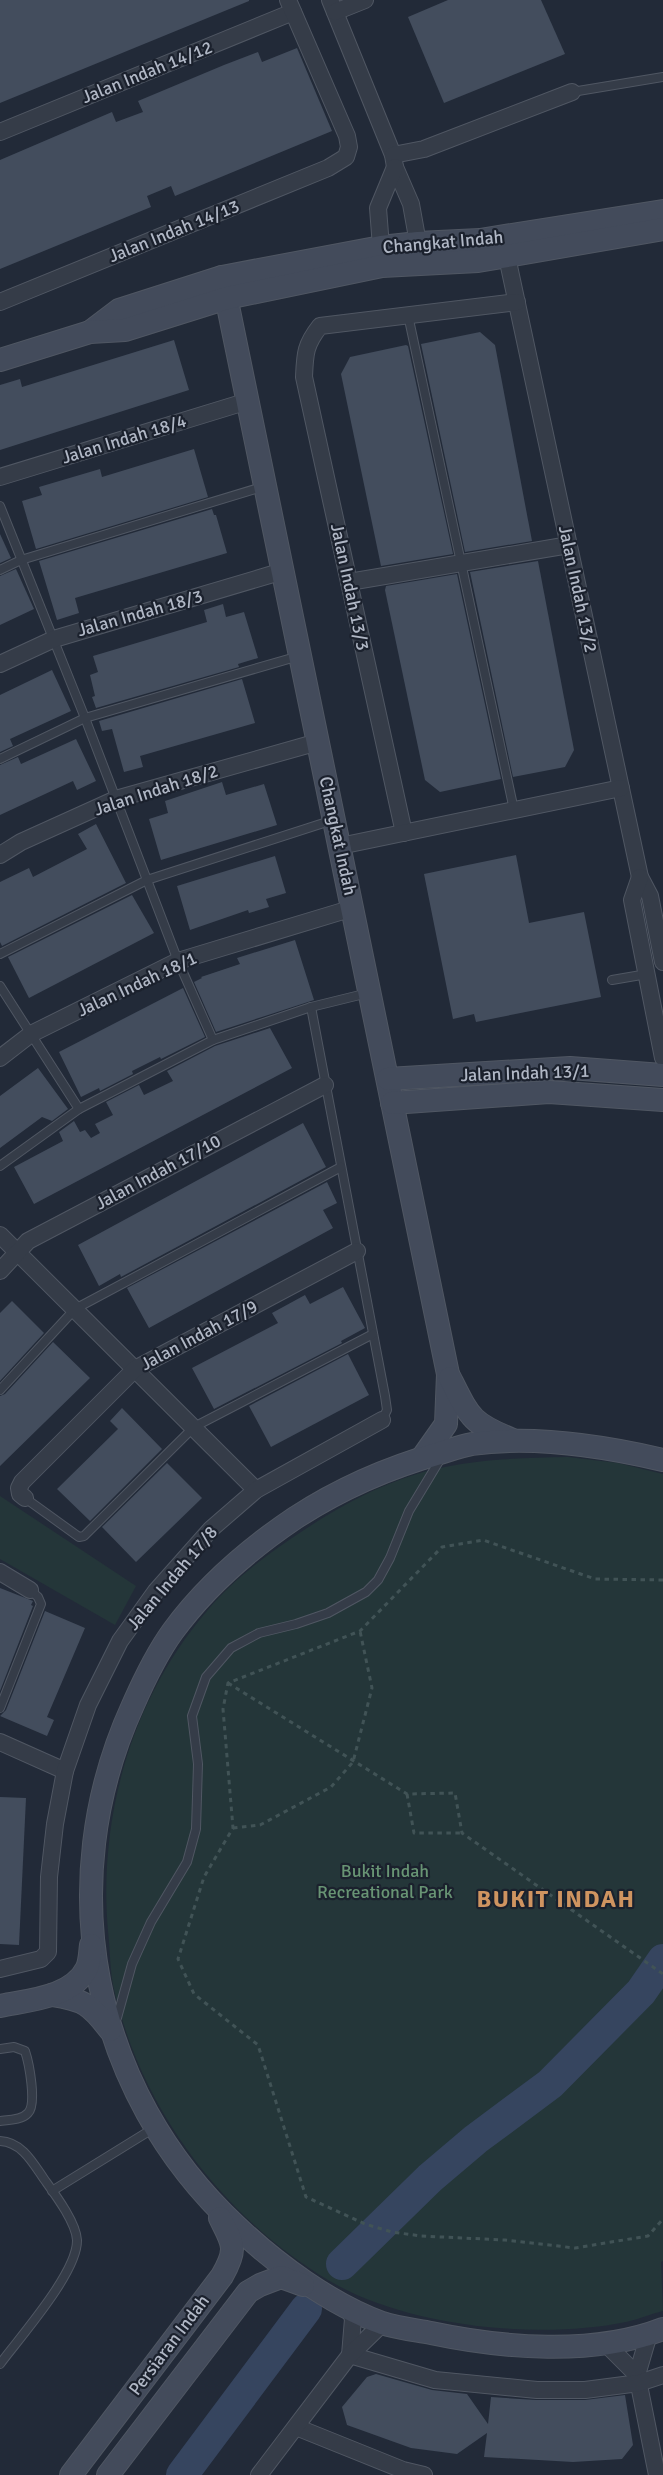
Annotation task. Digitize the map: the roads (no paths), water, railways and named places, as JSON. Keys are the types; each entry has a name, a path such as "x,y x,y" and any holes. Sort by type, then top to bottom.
{"street":[{"path":"365,0 332,6 411,204 418,243"},
{"name":"Jalan Indah 14/12","path":"0,132 291,6"},
{"name":"Jalan Indah 14/13","path":"0,302 328,168 346,157 349,147 347,136 291,6"},
{"path":"381,247 378,208 394,161 572,92"},
{"name":"Changkat Indah","path":"0,360 90,333 125,330 225,287 381,247 480,240 663,211"},
{"name":"Changkat Indah","path":"225,287 382,266 478,261 663,229"},
{"name":"Jalan Indah 13/2","path":"507,257 640,877 650,896 663,962"},
{"name":"Changkat Indah","path":"225,287 448,1374 446,1424 433,1455"},
{"path":"408,315 517,302"},
{"name":"Jalan Indah 13/3","path":"404,833 304,377 308,341 320,326 408,315"},
{"name":"Jalan Indah 18/4","path":"0,477 248,401"},
{"path":"349,582 569,545"},
{"name":"Jalan Indah 18/3","path":"0,664 54,639 283,571"},
{"name":"Jalan Indah 18/2","path":"0,855 21,842 116,799 318,741"},
{"path":"340,846 621,788"},
{"name":"Jalan Indah 13/2","path":"640,877 633,900 663,1058"},
{"name":"Jalan Indah 18/1","path":"0,1058 31,1034 178,961 352,908"},
{"name":"Jalan Indah 13/1","path":"388,1080 560,1068 663,1075"},
{"name":"Jalan Indah 17/10","path":"0,1271 28,1241 325,1085"},
{"name":"Jalan Indah 13/1","path":"392,1103 549,1092 663,1100"},
{"path":"0,1235 256,1490"},
{"name":"Jalan Indah 17/9","path":"25,1498 20,1494 19,1488 22,1482 135,1369 357,1251"},
{"name":"Changkat Indah","path":"448,1374 472,1418 486,1429 520,1443"},
{"name":"Jalan Indah 17/8","path":"0,1969 35,1961 45,1956 49,1946 49,1877 55,1824 65,1771 88,1705 120,1641 156,1591 211,1529 256,1490 382,1420"},
{"path":"0,2006 52,1995 80,1978 88,1966 92,1936 91,1884 97,1817 118,1737 142,1685 172,1632 229,1569 271,1534 357,1481 471,1444 569,1443 663,1460"},
{"path":"0,1572 30,1590"},
{"path":"0,1742 65,1771"},
{"path":"92,1936 111,2033 127,2074 154,2128 215,2207 247,2237 321,2292 383,2323 506,2345 605,2343 656,2332"},
{"path":"52,1995 77,1999 94,2010 111,2033"},
{"name":"Persiaran Indah","path":"71,2475 231,2261 233,2244 215,2207"},
{"name":"Persiaran Indah","path":"113,2470 248,2292 260,2284 281,2277 321,2292"},
{"path":"348,2306 352,2319 350,2355"},
{"path":"259,2475 350,2355 383,2323"},
{"path":"638,2379 656,2332"},
{"path":"605,2343 638,2379 657,2475"},
{"path":"350,2355 435,2380 537,2390 585,2390 663,2375"},
{"path":"296,2427 404,2470 424,2475"}],"lane":[{"path":"572,92 626,85 663,77"},
{"path":"408,315 514,810"},
{"path":"0,570 21,560 266,486"},
{"path":"0,506 85,718 178,961 213,1040"},
{"path":"0,759 85,718 300,655"},
{"path":"0,954 147,880 334,820"},
{"path":"612,980 647,974"},
{"path":"0,986 79,1109"},
{"path":"0,1166 79,1109 213,1040 311,1007 370,993"},
{"path":"311,1007 387,1410 382,1420"},
{"path":"0,1390 75,1309 341,1167"},
{"path":"25,1498 79,1537 84,1536 194,1428 373,1334"},
{"path":"111,2033 132,1964 151,1922 187,1862 196,1829 198,1764 192,1716 206,1677 231,1648 259,1633 328,1613 366,1592 378,1580 390,1558 433,1455"},
{"path":"0,1708 39,1612 41,1604 38,1597 30,1590"},
{"path":"0,2049 14,2047 25,2051 29,2061 33,2106 28,2114 21,2118 0,2121"},
{"path":"52,2191 154,2128"},
{"path":"0,2141 19,2148 29,2157 72,2224 77,2238 75,2256 67,2273 0,2364"}],"waterway":[{"path":"342,2264 430,2178 476,2139 550,2084 641,1992 663,1960"},
{"path":"182,2475 306,2309"}],"district":[{"name":"BUKIT INDAH","path":"556,1899"}],"park label":[{"name":"Bukit Indah Recreational Park","path":"385,1881"}]}
